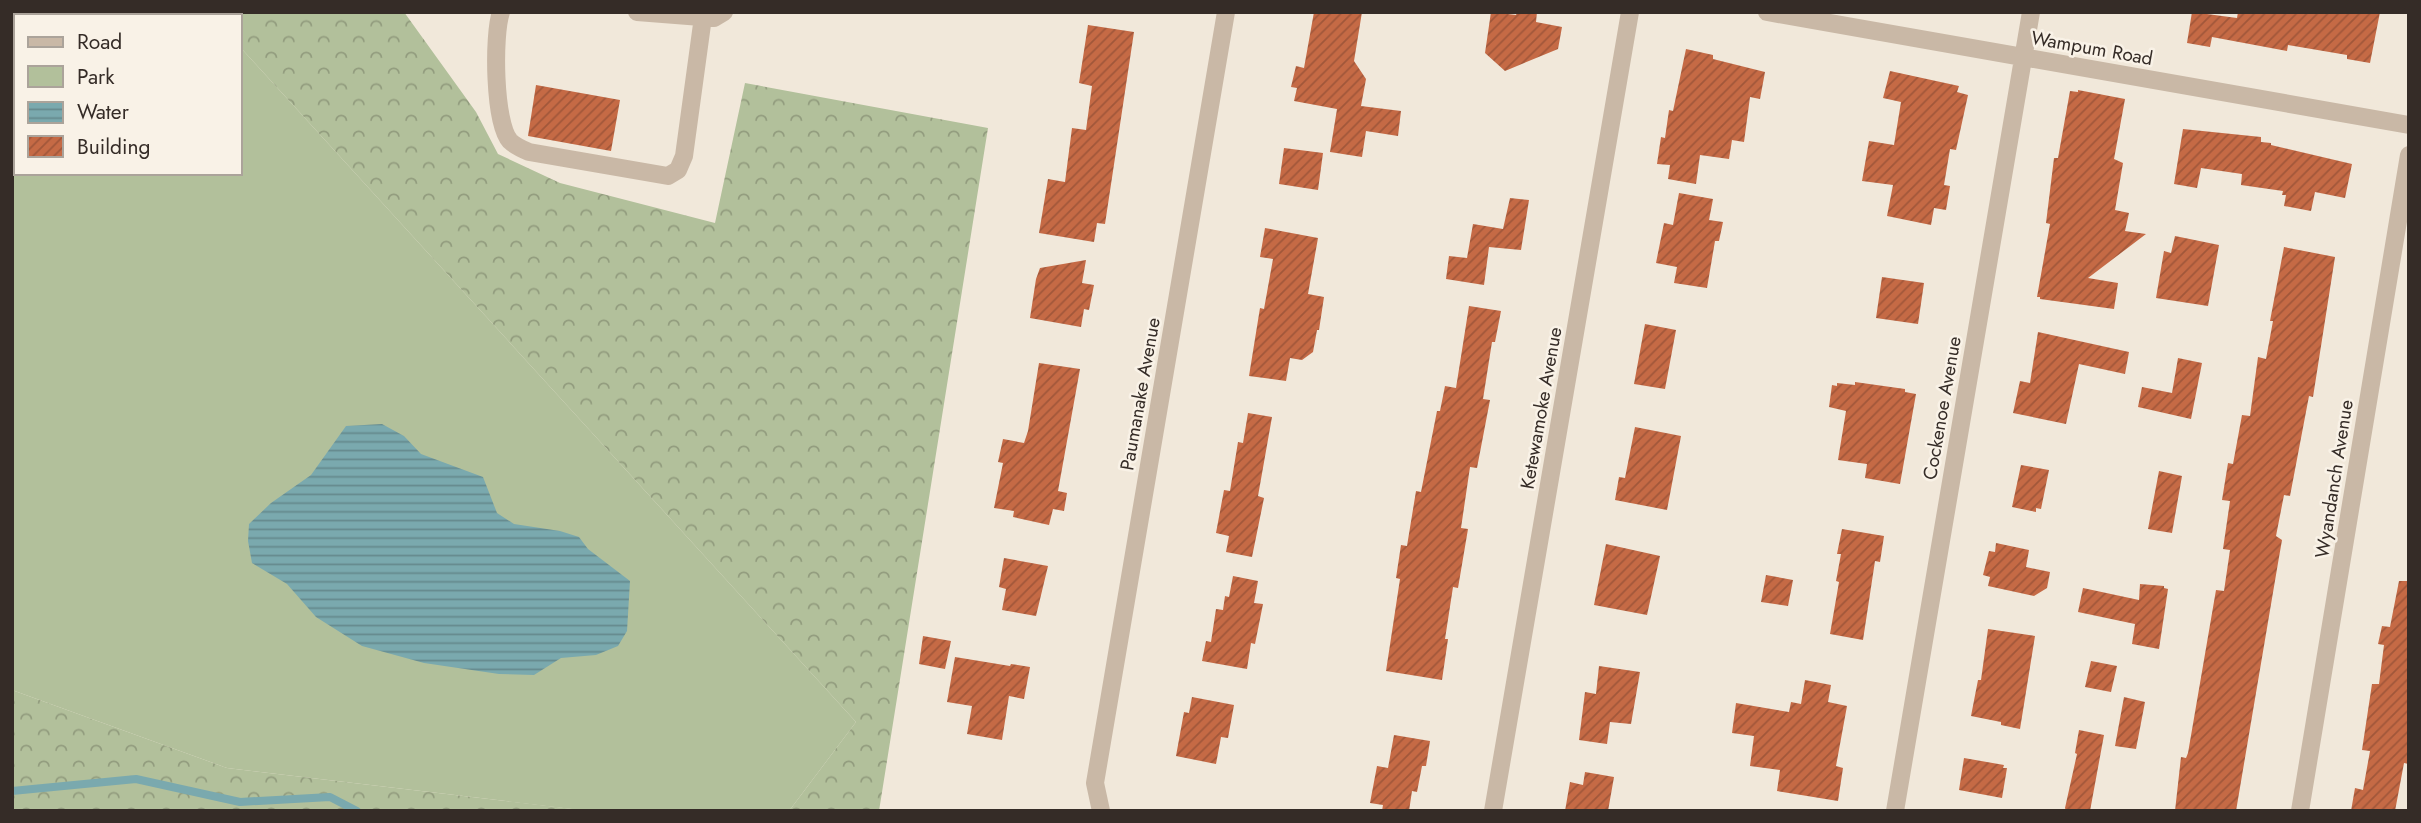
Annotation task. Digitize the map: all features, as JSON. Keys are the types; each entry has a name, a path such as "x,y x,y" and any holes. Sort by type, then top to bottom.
{"street":[{"path":"501,12 496,94 505,134 510,142 529,152 668,176 678,170 684,156 703,17"},
{"path":"637,12 714,18 724,12"},
{"name":"Paumanake Avenue","path":"1101,811 1095,783 1226,12"},
{"name":"Ketewamoke Avenue","path":"1493,811 1630,12"},
{"name":"Wampum Road","path":"1767,12 2409,125"},
{"name":"Cockenoe Avenue","path":"1895,811 2032,12"},
{"name":"Wyandanch Avenue","path":"2300,811 2409,155"}],"green space":[{"path":"12,12 208,12 210,14 14,14 14,175 242,175 242,49 856,722 789,811 589,811 227,768 12,690"},
{"path":"208,12 404,12 476,112 498,154 560,183 715,223 745,83 988,128 879,811 789,811 856,722 242,49 242,14"},
{"path":"12,690 227,768 590,811 12,811"}],"water":[{"path":"382,424 404,436 421,454 483,477 497,513 514,524 560,531 579,537 588,549 630,581 627,631 618,646 596,655 561,658 534,675 499,674 424,663 362,646 316,617 287,584 252,563 248,541 249,524 271,503 311,475 346,426"}],"building":[{"path":"1314,12 1362,12 1354,61 1366,79 1361,106 1401,111 1398,136 1366,131 1362,157 1330,152 1337,109 1294,101 1297,88 1291,87 1296,66 1304,68"},
{"path":"1491,12 1516,15 1517,12 1537,12 1536,22 1562,27 1558,49 1505,71 1485,53"},
{"path":"2192,12 2237,18 2238,12 2380,12 2370,63 2347,59 2347,55 2288,45 2287,51 2212,37 2210,47 2187,43"},
{"path":"1088,25 1134,32 1105,224 1097,223 1094,242 1039,233 1048,179 1065,182 1072,128 1086,130 1092,86 1079,83"},
{"path":"1686,49 1765,72 1760,99 1750,97 1744,142 1732,140 1729,159 1700,155 1696,184 1668,179 1670,165 1657,164 1661,137 1665,138 1669,110 1673,111"},
{"path":"1890,71 1959,86 1957,92 1968,95 1956,150 1950,149 1944,185 1950,186 1946,210 1934,208 1931,225 1887,216 1893,185 1862,181 1869,141 1894,145 1901,102 1883,98"},
{"path":"536,85 620,100 611,151 528,136"},
{"path":"2078,90 2125,99 2114,159 2123,163 2115,210 2129,213 2125,231 2146,234 2088,278 2118,283 2114,309 2037,297 2050,224 2046,223 2054,158 2058,158 2070,91"},
{"path":"2183,129 2261,137 2261,142 2271,145 2352,164 2345,198 2315,192 2311,211 2284,206 2286,195 2282,195 2283,191 2241,185 2242,174 2201,168 2197,188 2174,184"},
{"path":"1284,148 1323,153 1318,190 1279,184"},
{"path":"1679,193 1713,199 1709,220 1723,222 1719,241 1715,241 1707,288 1674,283 1677,267 1656,263 1664,223 1673,225"},
{"path":"1510,198 1529,200 1521,250 1489,247 1484,285 1446,279 1449,256 1467,258 1473,224 1503,229"},
{"path":"1265,228 1318,238 1308,294 1324,297 1319,330 1313,352 1302,360 1290,358 1286,381 1249,376 1260,308 1264,309 1273,259 1260,257"},
{"path":"2175,236 2219,245 2208,306 2156,298 2164,251 2171,253"},
{"path":"2284,247 2335,257 2313,397 2309,396 2290,496 2284,495 2276,536 2282,540 2236,811 2175,811 2181,757 2186,758 2188,753 2216,590 2224,591 2230,550 2223,549 2230,501 2222,500 2228,463 2233,464 2242,415 2250,416 2258,357 2266,359"},
{"path":"1086,260 1082,283 1094,285 1089,310 1084,309 1081,327 1030,318 1040,268"},
{"path":"1882,277 1924,283 1918,324 1876,318"},
{"path":"1469,306 1501,311 1495,342 1492,342 1483,399 1490,400 1477,468 1470,467 1461,528 1468,529 1458,588 1453,587 1442,680 1386,671 1400,579 1396,578 1401,545 1407,546 1416,491 1421,492 1437,411 1440,411 1445,386 1456,388"},
{"path":"1645,324 1676,330 1665,389 1634,384"},
{"path":"2038,332 2129,352 2125,374 2079,364 2066,424 2013,413 2020,381 2030,383"},
{"path":"2178,358 2202,363 2191,419 2138,407 2142,387 2172,393"},
{"path":"1039,363 1080,369 1058,491 1067,493 1064,511 1053,509 1049,525 1013,517 1014,511 994,508 1003,463 998,462 1003,439 1024,443"},
{"path":"1855,382 1905,389 1905,392 1916,394 1900,484 1865,478 1867,464 1838,460 1846,411 1829,407 1832,385 1855,385"},
{"path":"1248,413 1272,417 1258,496 1264,498 1252,557 1226,552 1229,536 1216,533 1224,490 1230,491 1238,442 1243,443"},
{"path":"1635,427 1681,436 1667,510 1615,500 1619,477 1625,478"},
{"path":"2021,465 2049,470 2041,509 2036,508 2036,512 2012,507"},
{"path":"2159,471 2182,476 2172,533 2148,529"},
{"path":"1842,529 1884,536 1880,562 1875,561 1863,640 1830,634 1839,582 1836,581 1841,554 1837,554"},
{"path":"1996,543 2029,550 2026,567 2050,572 2047,588 2034,596 1988,586 1990,577 1983,575 1989,551 1995,552"},
{"path":"1606,544 1660,556 1647,615 1594,605"},
{"path":"1004,558 1048,566 1036,616 1002,610 1006,589 999,587"},
{"path":"1766,575 1793,580 1788,606 1761,602"},
{"path":"1233,576 1258,581 1254,603 1263,604 1255,644 1251,643 1247,669 1202,661 1206,641 1211,642 1216,609 1223,610"},
{"path":"2399,581 2409,581 2409,764 2404,763 2395,811 2351,811 2355,788 2363,790 2370,751 2362,750 2372,684 2379,684 2384,645 2378,644 2382,626 2390,627"},
{"path":"2140,584 2164,586 2168,589 2159,649 2132,644 2135,624 2078,612 2083,588 2139,600"},
{"path":"1988,629 2035,636 2020,729 1971,716 1978,680 1981,680"},
{"path":"923,636 951,641 945,669 919,664"},
{"path":"955,657 1030,667 1024,699 1009,696 1002,740 967,734 972,706 947,702"},
{"path":"2091,661 2117,666 2111,692 2085,687"},
{"path":"1599,666 1640,672 1631,724 1610,722 1607,744 1579,740 1585,692 1596,694"},
{"path":"1805,680 1831,685 1828,702 1847,706 1836,766 1843,768 1838,801 1777,791 1780,770 1750,766 1754,736 1732,733 1736,703 1789,712 1791,702 1801,704"},
{"path":"1192,697 1234,705 1228,738 1221,737 1216,764 1176,756 1184,712 1189,713"},
{"path":"2124,697 2145,702 2136,749 2115,746"},
{"path":"2079,730 2104,735 2090,811 2066,811 2077,754"},
{"path":"1394,735 1430,741 1426,766 1422,766 1417,792 1412,791 1409,811 1382,811 1383,805 1370,803 1377,766 1388,768"},
{"path":"1964,758 2004,765 2003,768 2007,768 2002,798 1959,790"},
{"path":"1585,772 1614,777 1608,811 1565,811 1570,782 1583,785"}],"waterway":[{"path":"12,791 136,779 240,802 330,797 357,811"}]}
